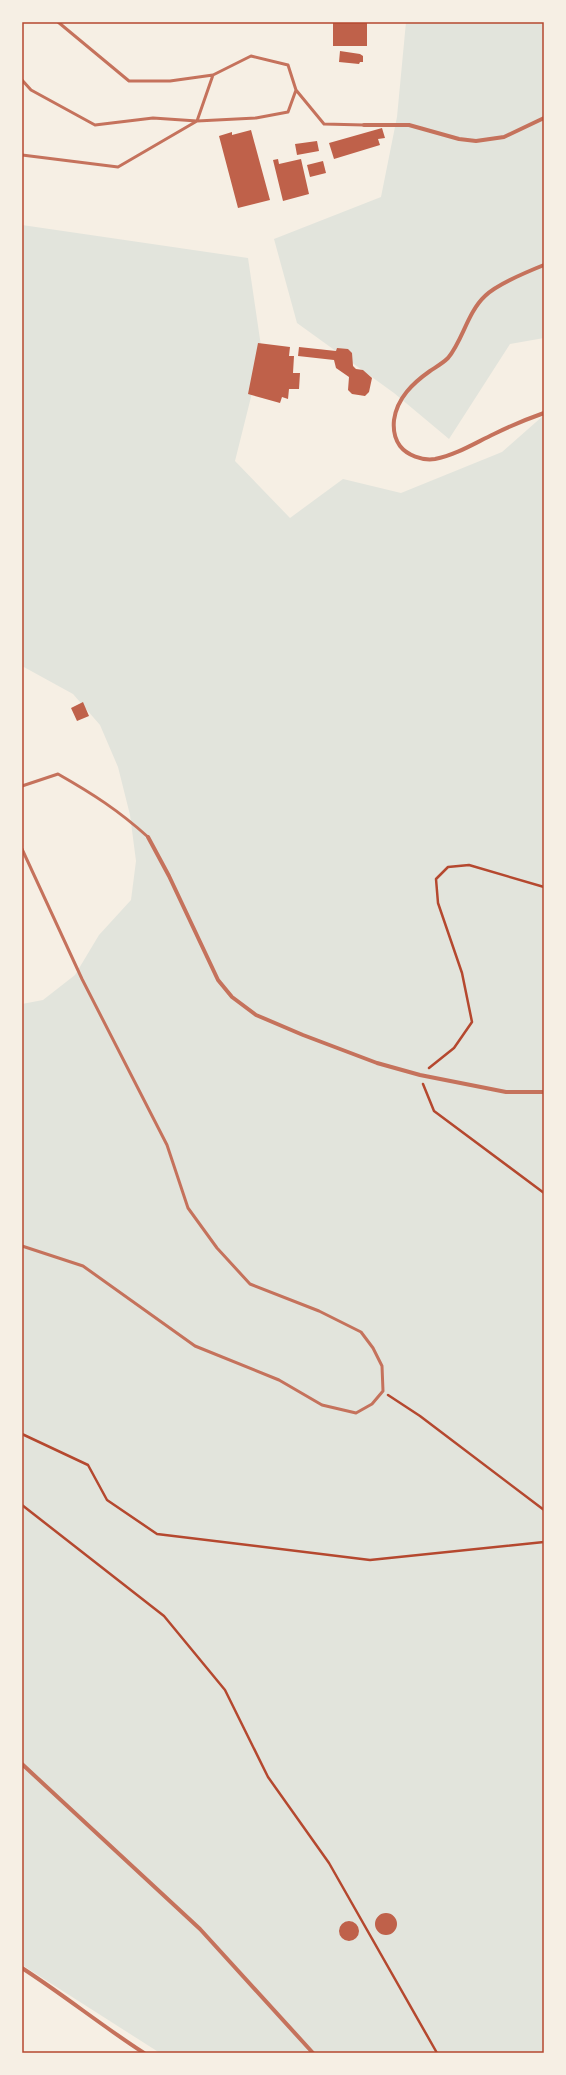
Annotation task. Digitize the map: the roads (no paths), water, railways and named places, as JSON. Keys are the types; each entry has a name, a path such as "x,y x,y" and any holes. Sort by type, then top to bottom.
{"street":[{"path":"364,125 409,125 459,139 490,141 504,137 544,118"},
{"path":"544,266 524,273 485,295 475,309 447,360 422,376 410,387 400,400 395,413 393,429 396,440 405,452 416,457 434,459 469,447 495,433 544,413"},
{"path":"148,837 218,980 232,997 256,1015 303,1035 377,1063 420,1075 506,1092 544,1092"},
{"path":"22,1764 200,1929 313,2053"},
{"path":"22,1968 63,1994 120,2038 144,2053"}],"lane":[{"path":"58,22 129,81 170,81 213,75 251,56 288,65 296,90 324,124 364,125"},
{"path":"22,155 118,167 197,121 213,75"},
{"path":"22,80 31,90 95,125 153,118 197,121 256,118 288,112 296,90"},
{"path":"22,786 58,774 94,794 121,813 148,837"},
{"path":"22,849 82,979 167,1145 188,1208 217,1248 250,1284 319,1311 361,1332 373,1348 382,1366 383,1391 372,1404 356,1413 322,1404 279,1380 195,1346 83,1266 22,1246"}]}
